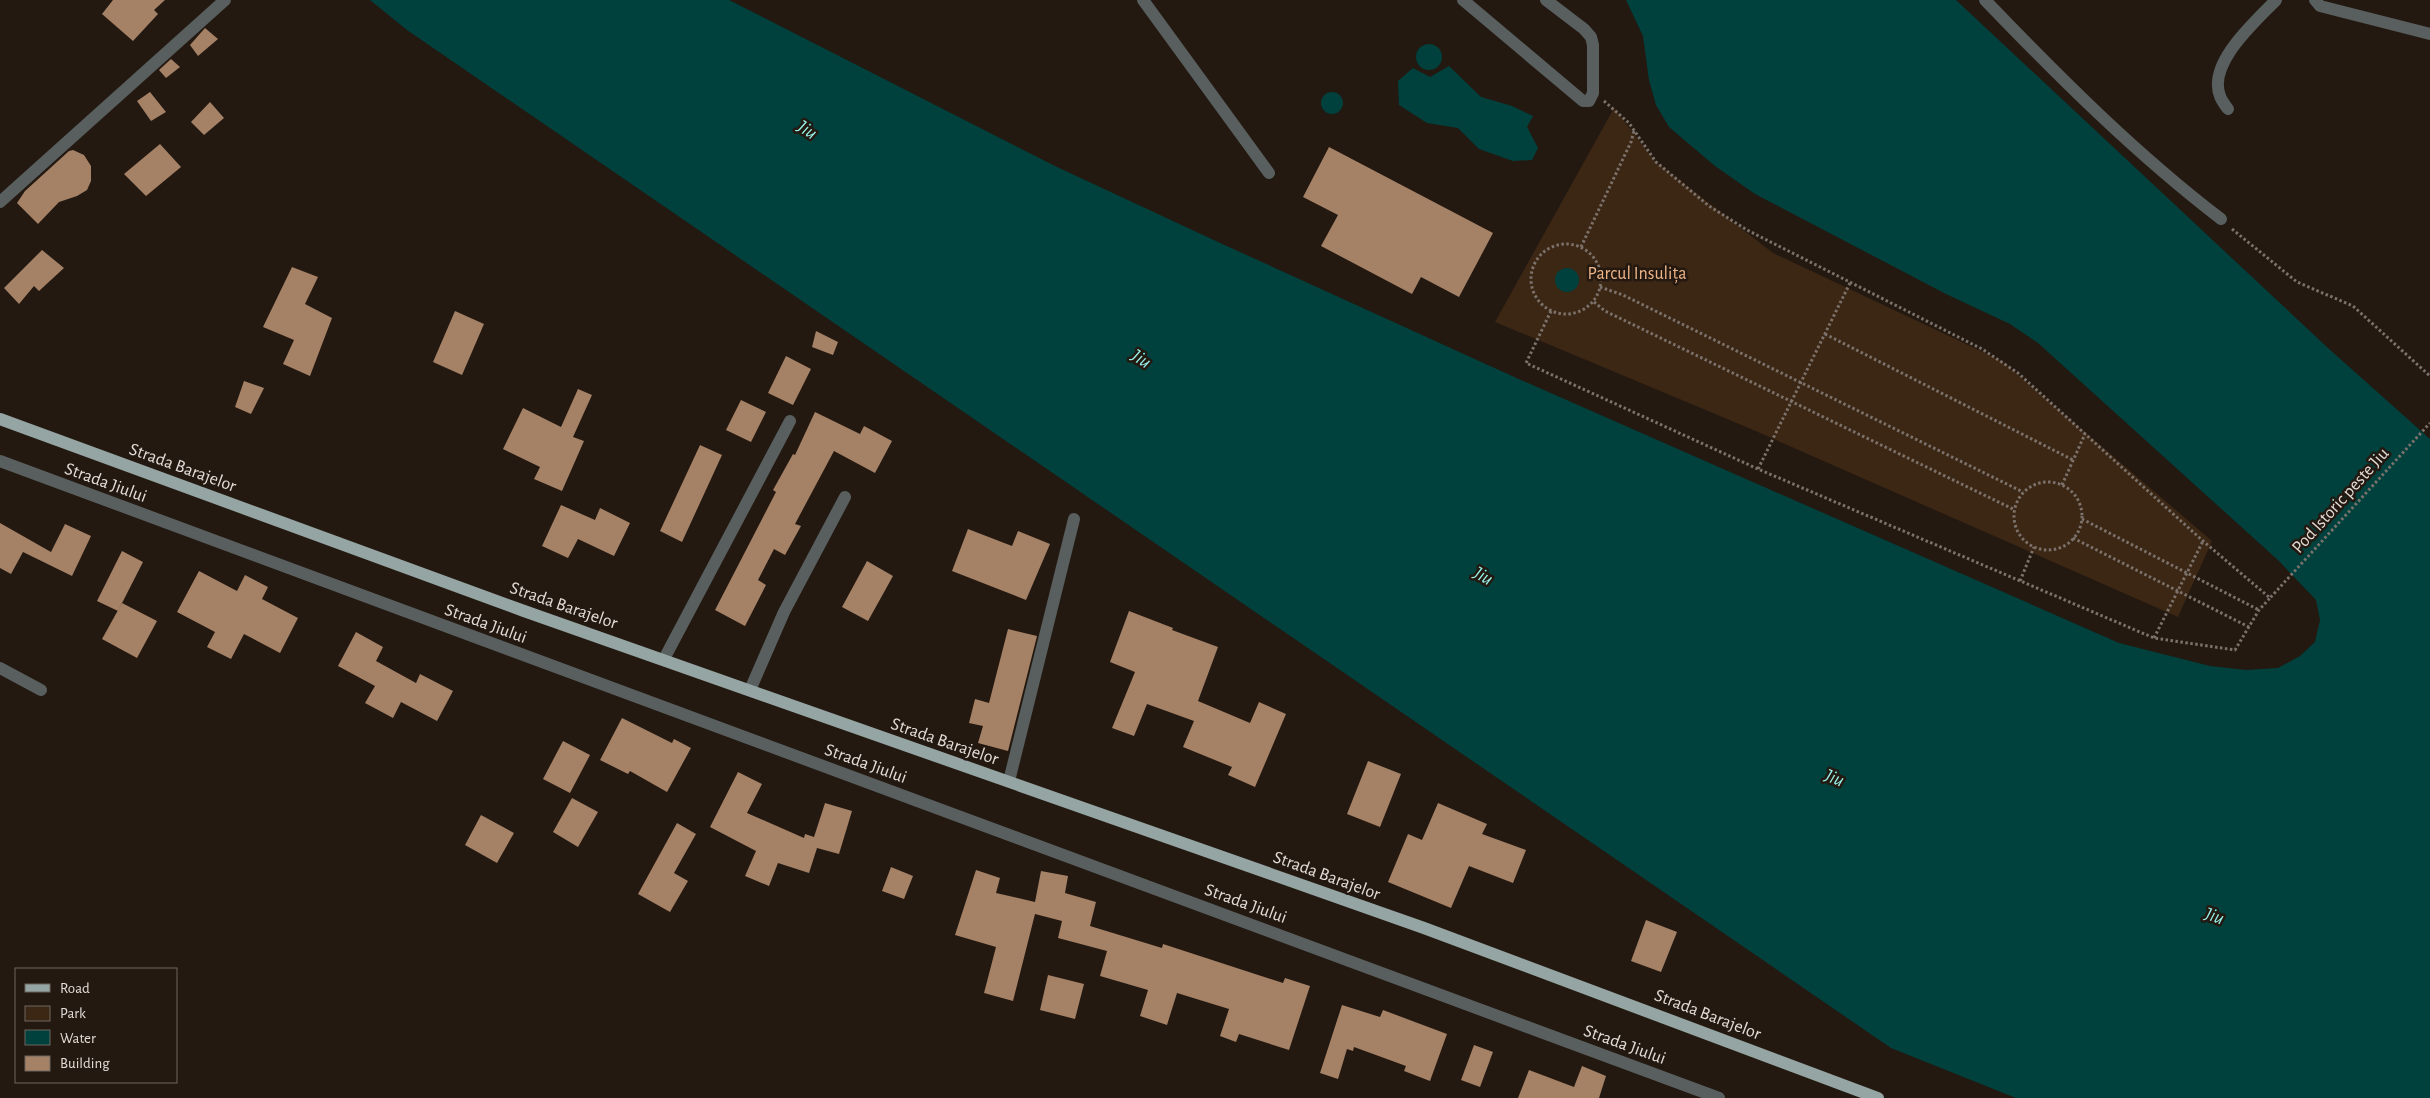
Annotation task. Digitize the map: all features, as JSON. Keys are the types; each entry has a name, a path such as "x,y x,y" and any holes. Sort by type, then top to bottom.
{"main road":[{"name":"Strada Barajelor","path":"0,419 524,610 1424,928 1682,1023 1878,1098"}],"street":[{"path":"0,202 225,0"},
{"path":"1143,0 1269,173"},
{"path":"1463,0 1582,101 1589,101 1593,93 1593,45 1591,37 1584,29 1546,0"},
{"path":"1985,0 2063,79 2137,149 2220,220"},
{"path":"2228,109 2219,95 2218,82 2222,64 2239,39 2276,0"},
{"path":"2315,0 2320,6 2430,34"},
{"path":"664,658 790,421"},
{"name":"Strada Jiului","path":"0,462 1719,1098"},
{"path":"750,690 784,612 845,497"},
{"path":"1009,781 1074,519"},
{"path":"0,668 40,690"}],"path":[{"path":"1593,93 1614,108 1634,130 1656,162 1709,206 1747,230 1850,284 1982,349 2002,362 2203,541 2270,598"},
{"path":"1581,247 1631,142 1634,130"},
{"path":"2220,220 2298,282 2353,306 2430,376"},
{"path":"1566,243 1581,247 1596,259 1601,269 1600,287 1594,302 1574,314 1562,314 1551,311 1538,299 1531,283 1532,271 1537,260 1544,251 1555,245 1566,243"},
{"path":"1758,469 1850,284"},
{"path":"1600,287 1612,290 2023,492"},
{"path":"1594,302 1605,311 2015,510"},
{"path":"1551,311 1526,364 1758,469 2154,638 2203,541"},
{"path":"1825,334 2073,460"},
{"name":"Pod Istoric peste Jiu","path":"2154,638 2235,650 2259,610 2430,424"},
{"path":"2062,485 2085,434"},
{"path":"2046,482 2062,485 2078,498 2082,519 2079,530 2074,538 2055,549 2034,547 2025,541 2018,532 2015,522 2015,510 2023,492 2030,487 2046,482"},
{"path":"2082,519 2259,610"},
{"path":"2074,538 2249,626"},
{"path":"2020,581 2034,547"}],"green space":[{"name":"Parcul Insulița","path":"1614,108 1656,162 1773,253 2002,361 2212,541 2178,617 1751,429 1495,322"}],"water":[{"name":"Jiu","path":"370,0 729,0 1057,167 1218,242 1512,376 2119,643 2210,666 2246,670 2278,668 2300,656 2315,642 2320,620 2316,600 2279,561 2038,343 2010,324 1946,294 1755,194 1715,166 1669,127 1656,105 1649,80 1643,36 1626,0 1956,0 2328,348 2430,439 2430,1098 2016,1098 1891,1048 407,30"},
{"path":"1429,44 1438,48 1442,57 1438,66 1429,70 1420,66 1416,57 1420,48"},
{"path":"1449,66 1481,97 1512,106 1533,116 1527,127 1538,148 1532,160 1513,161 1479,149 1458,128 1427,123 1399,105 1398,81 1413,68 1430,77"},
{"path":"1332,92 1342,99 1343,103 1336,113 1332,114 1322,107 1321,103 1328,93"},
{"path":"1567,268 1576,271 1579,280 1576,289 1567,292 1558,289 1555,280 1558,271"}],"building":[{"path":"113,0 165,0 154,10 158,14 133,41 102,14"},
{"path":"205,28 218,39 198,56 190,45"},
{"path":"171,59 180,67 166,78 159,70"},
{"path":"150,92 166,112 151,121 137,101"},
{"path":"210,102 224,118 204,135 191,122"},
{"path":"160,144 181,167 146,196 124,174"},
{"path":"1329,147 1493,233 1459,297 1421,277 1412,294 1321,246 1338,215 1303,197"},
{"path":"73,150 84,155 91,166 91,181 87,190 77,196 59,202 38,224 17,203 25,191 69,151"},
{"path":"42,250 64,268 39,291 34,286 19,304 4,288"},
{"path":"292,267 318,277 305,304 332,318 310,376 283,364 294,340 263,327"},
{"path":"455,311 484,324 462,375 433,362"},
{"path":"816,331 838,342 833,355 812,347"},
{"path":"786,356 811,369 793,405 768,393"},
{"path":"244,381 264,388 251,414 235,407"},
{"path":"578,389 592,395 573,437 584,441 562,491 534,479 540,467 503,449 523,408 561,427"},
{"path":"741,400 766,412 751,442 726,430"},
{"path":"815,412 860,434 864,426 892,441 875,473 834,451 795,524 801,526 785,555 774,549 758,580 766,585 745,626 715,610 776,492 773,490 793,454 795,455"},
{"path":"700,445 722,455 682,542 660,531"},
{"path":"561,505 595,520 600,508 630,523 614,556 578,539 568,558 542,546"},
{"path":"0,523 51,552 65,524 91,536 72,576 23,552 11,574 0,568"},
{"path":"968,529 1012,546 1018,531 1050,544 1026,600 952,571"},
{"path":"122,551 143,562 118,611 97,601"},
{"path":"867,561 893,576 868,621 842,607"},
{"path":"199,571 237,591 245,575 268,587 262,599 298,618 280,653 244,634 231,659 207,647 215,632 177,612"},
{"path":"122,603 157,621 137,658 102,639"},
{"path":"1129,611 1218,647 1198,701 1250,723 1259,702 1286,714 1255,787 1228,775 1232,767 1183,747 1194,721 1147,704 1134,736 1112,728 1135,672 1110,662"},
{"path":"1008,629 1037,636 1008,751 978,743 983,726 969,723 975,699 989,703"},
{"path":"356,632 383,647 376,661 416,683 420,674 453,691 437,721 401,702 393,718 365,703 375,686 338,666"},
{"path":"622,718 672,743 674,739 691,748 667,792 630,771 628,774 600,760"},
{"path":"563,741 590,755 570,793 543,779"},
{"path":"1368,761 1401,774 1380,827 1347,814"},
{"path":"738,772 762,784 747,813 804,838 805,834 814,837 825,803 852,811 839,854 817,848 809,873 778,863 769,886 745,876 756,851 710,827"},
{"path":"572,798 598,812 578,847 553,832"},
{"path":"1438,803 1487,824 1482,834 1526,850 1513,883 1469,866 1451,908 1388,882 1408,834 1422,840"},
{"path":"481,815 514,833 497,863 465,845"},
{"path":"677,823 696,834 674,873 688,881 670,912 638,894"},
{"path":"891,867 913,876 904,899 882,891"},
{"path":"976,870 1000,878 996,893 1035,902 1041,871 1068,876 1065,893 1096,902 1090,926 1162,948 1163,944 1283,983 1285,978 1310,986 1289,1050 1239,1034 1236,1042 1220,1036 1229,1009 1177,993 1167,1025 1140,1016 1148,990 1100,976 1107,951 1058,938 1062,921 1035,914 1013,1001 984,993 996,947 955,935"},
{"path":"1646,920 1677,932 1661,972 1631,961"},
{"path":"1048,975 1084,984 1075,1019 1040,1010"},
{"path":"1342,1005 1380,1017 1383,1010 1447,1034 1430,1081 1404,1071 1406,1066 1354,1047 1353,1051 1347,1049 1338,1079 1320,1073"},
{"path":"1474,1045 1493,1052 1480,1087 1461,1080"},
{"path":"1582,1066 1606,1076 1599,1098 1518,1098 1529,1070 1574,1087"}]}
